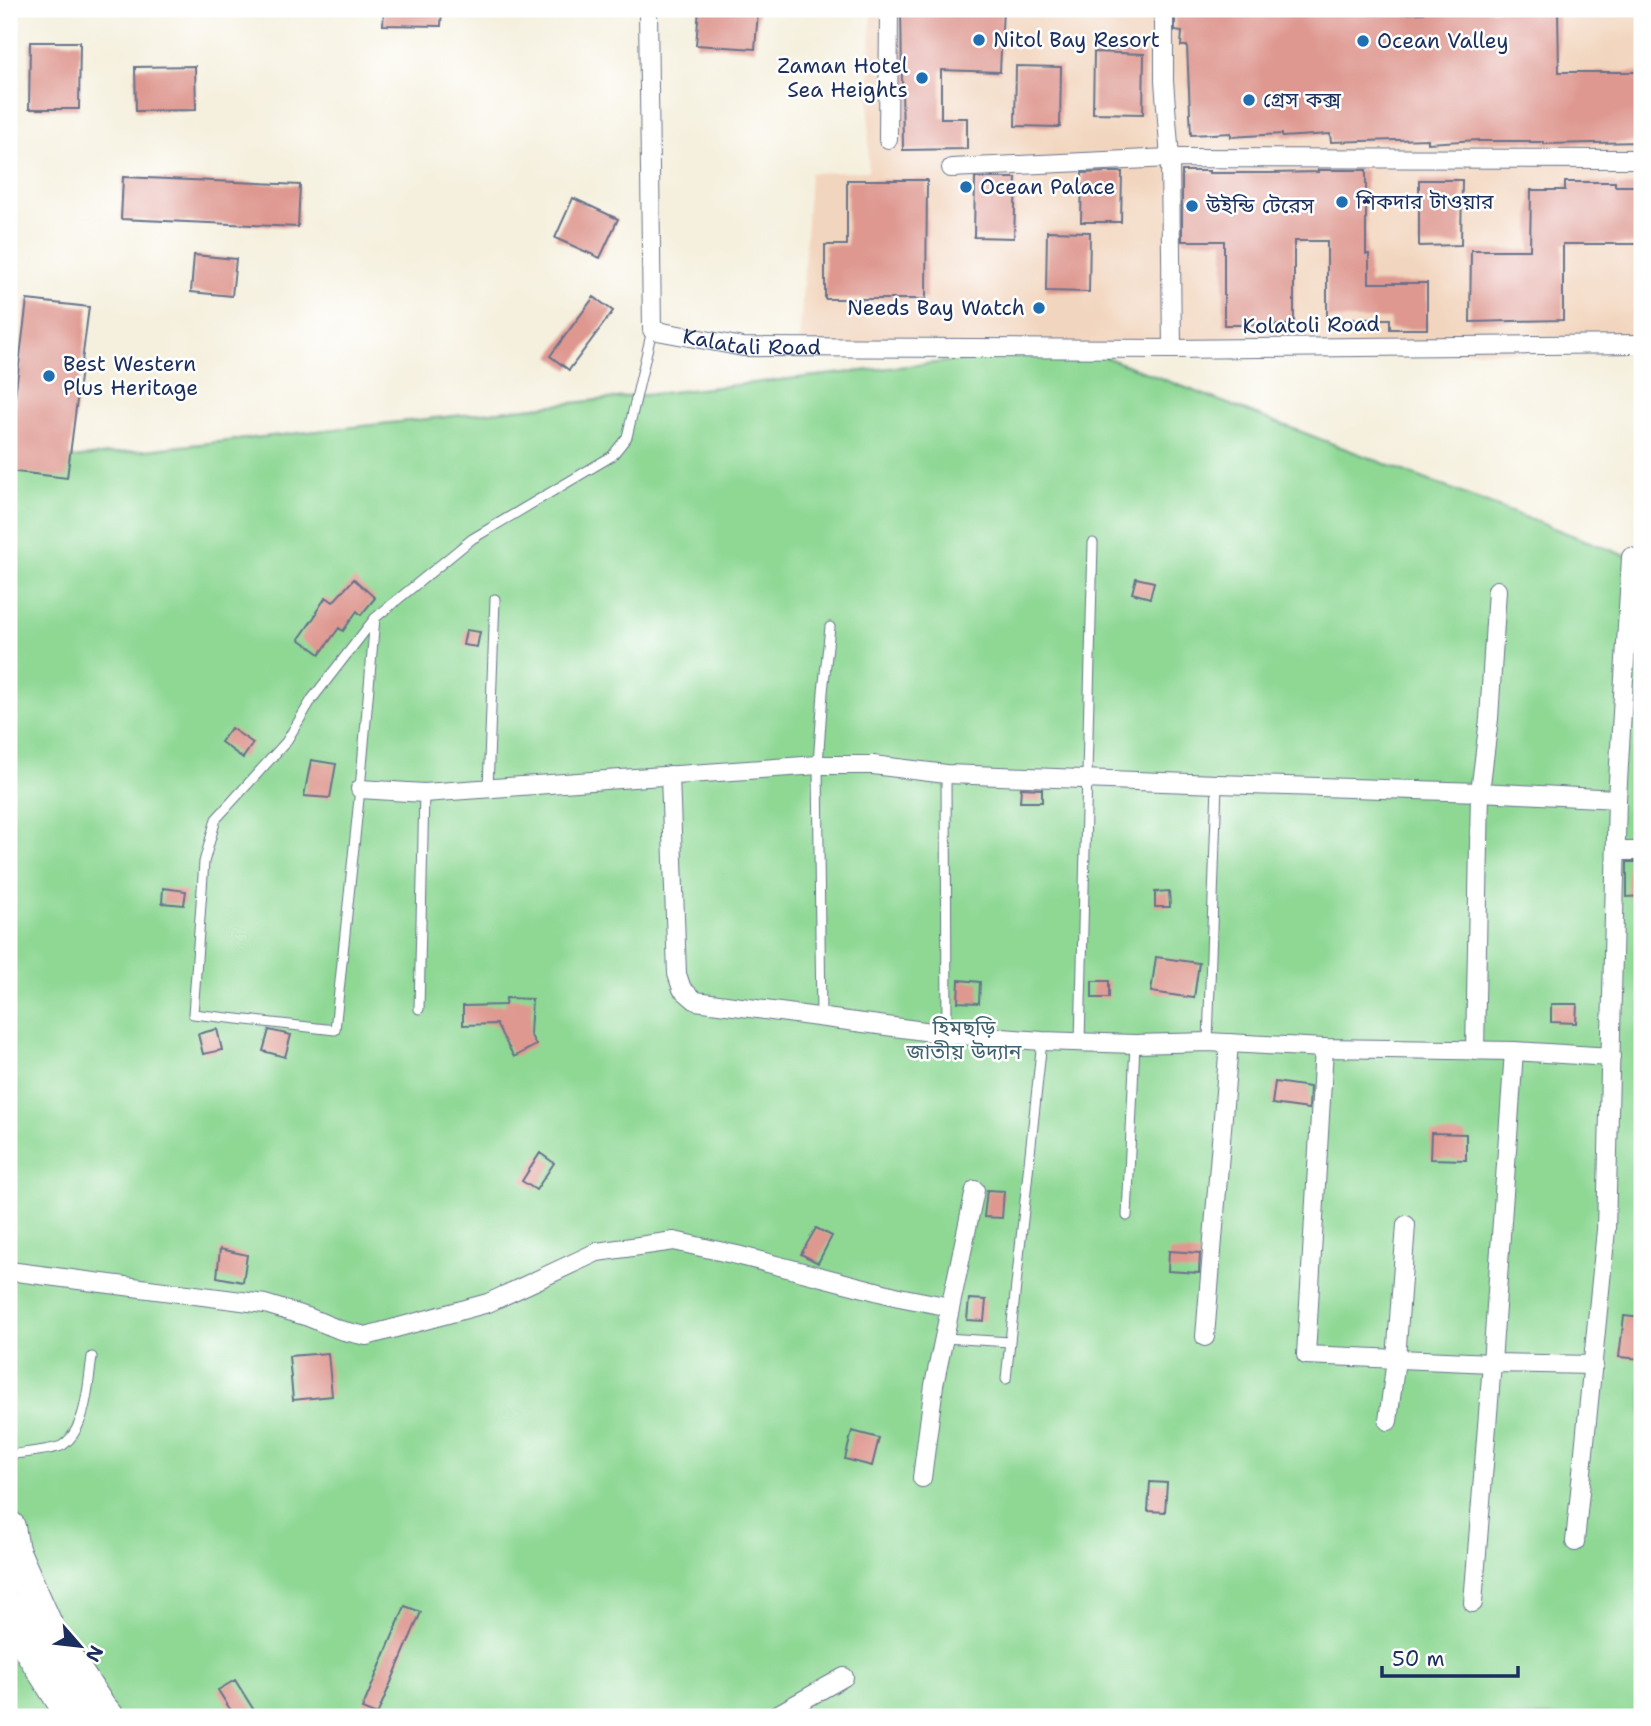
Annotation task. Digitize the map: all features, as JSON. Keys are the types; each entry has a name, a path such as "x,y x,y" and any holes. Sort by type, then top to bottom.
{"highway":[{"path":"9,1527 13,1550 49,1631 108,1717"},
{"path":"9,1609 18,1630 75,1717"}],"street":[{"name":"Kalatali Road","path":"648,9 652,330 743,347 1172,349"},
{"path":"888,139 889,9"},
{"path":"1164,9 1164,81 1170,158 1172,349"},
{"path":"951,168 1170,158 1642,159"},
{"name":"Kolatoli Road","path":"1172,349 1642,344"},
{"path":"1575,1542 1606,1230 1618,799 1631,557"},
{"path":"1475,1051 1480,792 1489,719 1497,590"},
{"path":"360,789 424,793 818,765 873,765 946,774 1618,799"},
{"path":"670,775 677,974 682,989 696,1001 947,1034 1042,1041 1135,1044 1208,1042 1324,1048 1514,1051 1611,1057"},
{"path":"1617,851 1642,851"},
{"path":"1205,1337 1229,1043"},
{"path":"1324,1048 1306,1355 1594,1365"},
{"path":"1473,1603 1514,1051"},
{"path":"922,1478 934,1385 975,1190"},
{"path":"1388,1422 1396,1359 1406,1225"},
{"path":"9,1271 265,1304 309,1317 340,1330 366,1336 488,1303 597,1252 674,1241 899,1297 950,1307"},
{"path":"773,1717 844,1677"}],"lane":[{"path":"376,618 335,1030 193,1014 204,862 216,819 286,742 312,699 376,618 472,538 612,456 627,437 652,330"},
{"path":"1080,1042 1093,543"},
{"path":"488,789 495,599"},
{"path":"821,1018 818,765 830,627"},
{"path":"946,774 947,1034"},
{"path":"1208,1042 1217,785"},
{"path":"419,1009 424,793"},
{"path":"1006,1380 1042,1041"},
{"path":"1127,1216 1135,1044"},
{"path":"945,1338 1010,1342"},
{"path":"9,1455 62,1447 74,1433 85,1407 92,1357"}],"shaded area":[{"path":"871,9 1642,9 1642,352 799,348 810,173 868,171"}],"green space":[{"name":"হিমছড়ি জাতীয় উদ্যান","path":"1079,347 1642,562 1642,1717 9,1717 9,465"}],"building":[{"path":"384,9 442,9 441,26 383,25"},
{"path":"699,9 758,12 755,49 696,45"},
{"path":"901,9 1003,9 1000,72 941,70 941,118 967,118 967,149 903,150"},
{"path":"1175,9 1371,9 1371,15 1424,13 1424,9 1558,9 1559,72 1642,72 1642,142 1544,144 1530,141 1478,140 1428,143 1428,139 1331,142 1330,134 1282,137 1282,134 1231,137 1231,133 1191,135 1187,46 1181,46 1182,32 1175,31"},
{"path":"30,42 80,42 79,109 29,109"},
{"path":"1094,52 1144,54 1143,114 1093,113"},
{"path":"195,66 196,110 136,111 135,67"},
{"path":"1016,66 1061,67 1060,127 1015,126"},
{"path":"1366,170 1366,254 1369,254 1369,283 1427,283 1427,329 1390,329 1390,319 1327,319 1327,241 1294,241 1294,325 1224,325 1224,241 1182,241 1182,171 1271,173"},
{"path":"1122,172 1121,222 1081,222 1082,173"},
{"path":"123,177 300,185 298,227 121,219"},
{"path":"975,178 1016,178 1014,238 974,237"},
{"path":"847,180 927,180 926,299 825,299 825,245 847,245"},
{"path":"1419,180 1462,180 1461,245 1419,246"},
{"path":"1565,182 1615,182 1615,186 1642,186 1642,244 1563,244 1563,320 1470,322 1471,250 1530,250 1531,190 1565,190"},
{"path":"573,198 618,219 600,258 555,238"},
{"path":"1047,231 1090,232 1089,292 1046,291"},
{"path":"194,255 236,259 232,296 191,292"},
{"path":"594,297 613,311 569,370 550,356"},
{"name":"Best Western Plus Heritage","path":"27,300 89,307 67,478 9,471 9,445"},
{"path":"1136,578 1154,582 1150,598 1132,593"},
{"path":"354,579 375,598 361,615 357,611 343,631 339,628 320,654 299,639 326,597 333,602"},
{"path":"466,630 480,632 477,647 463,645"},
{"path":"231,728 253,743 243,758 221,742"},
{"path":"311,760 336,764 330,798 304,796"},
{"path":"1021,788 1042,789 1042,802 1020,802"},
{"path":"1627,862 1642,862 1642,896 1627,897"},
{"path":"163,888 186,891 184,905 162,903"},
{"path":"1169,891 1170,907 1155,907 1155,892"},
{"path":"1156,957 1199,963 1194,998 1151,992"},
{"path":"959,980 980,982 979,1003 958,1002"},
{"path":"1092,981 1109,981 1109,998 1092,998"},
{"path":"506,998 532,999 530,1034 536,1045 514,1057 496,1024 463,1025 463,1006 505,1005"},
{"path":"1551,1004 1577,1004 1576,1023 1551,1022"},
{"path":"217,1029 222,1050 203,1054 198,1034"},
{"path":"269,1030 291,1035 285,1057 263,1051"},
{"path":"1275,1082 1310,1087 1309,1109 1272,1104"},
{"path":"1431,1133 1466,1134 1466,1160 1430,1159"},
{"path":"540,1153 554,1163 536,1190 522,1181"},
{"path":"987,1190 1004,1191 1002,1218 984,1217"},
{"path":"816,1228 832,1236 818,1263 801,1254"},
{"path":"220,1249 247,1255 243,1282 217,1277"},
{"path":"1169,1251 1200,1253 1199,1273 1168,1271"},
{"path":"969,1299 986,1300 984,1321 967,1320"},
{"path":"1624,1316 1642,1318 1642,1359 1619,1357"},
{"path":"328,1353 332,1396 293,1400 289,1356"},
{"path":"852,1431 879,1438 872,1466 845,1459"},
{"path":"1150,1482 1167,1483 1165,1512 1148,1511"},
{"path":"405,1606 421,1612 377,1715 362,1709"},
{"path":"235,1680 255,1712 247,1717 235,1717 218,1690"}],"place":[{"name":"Nitol Bay Resort","path":"979,40"},
{"name":"Ocean Valley","path":"1363,41"},
{"name":"Zaman Hotel Sea Heights","path":"922,78"},
{"name":"গ্রেস কক্স","path":"1249,100"},
{"name":"Ocean Palace","path":"966,187"},
{"name":"শিকদার টাওয়ার","path":"1342,202"},
{"name":"উইন্ডি টেরেস","path":"1192,206"},
{"name":"Needs Bay Watch","path":"1039,308"},
{"name":"Best Western Plus Heritage","path":"49,376"}]}
